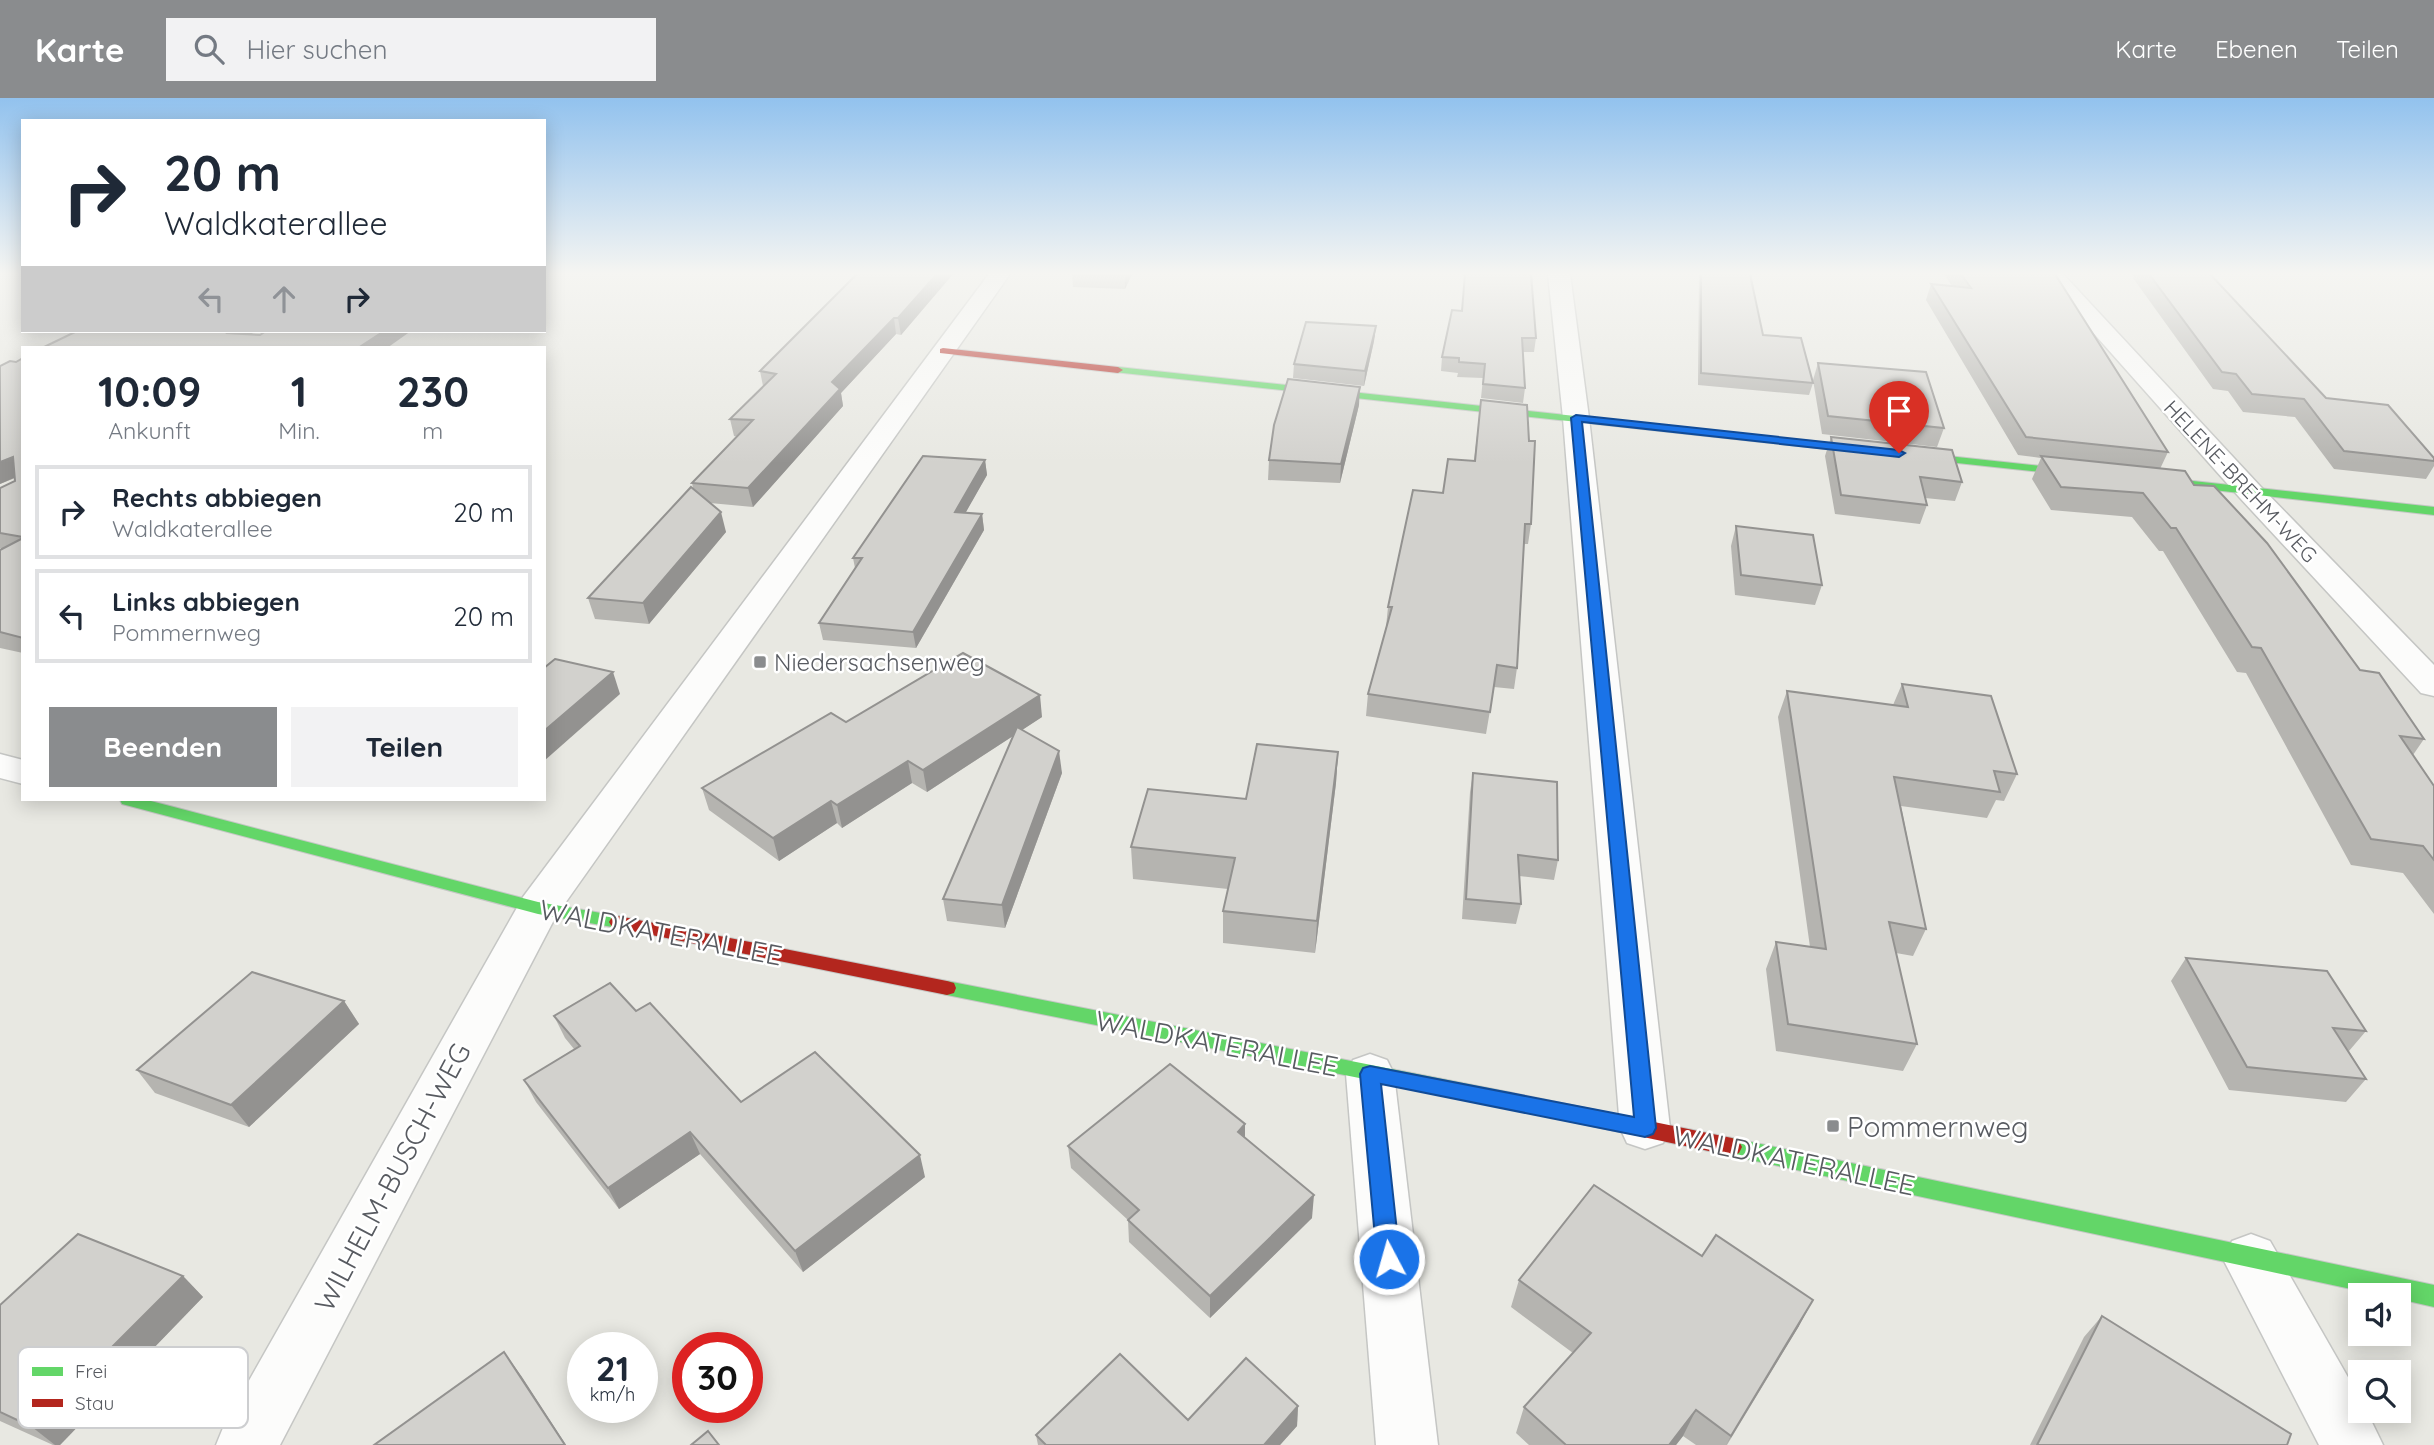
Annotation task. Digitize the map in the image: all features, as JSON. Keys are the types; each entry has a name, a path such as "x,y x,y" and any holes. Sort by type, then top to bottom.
{"street":[{"path":"538,908 953,337"},
{"path":"1566,337 1645,1128"},
{"name":"HELENE-BREHM-WEG","path":"2108,337 2250,492 2434,685"},
{"path":"943,351 2098,475"},
{"path":"2153,481 2434,511"},
{"path":"0,766 21,771"},
{"name":"WALDKATERALLEE","path":"132,801 538,908 1645,1128 2434,1296"},
{"name":"WILHELM-BUSCH-WEG","path":"247,1445 538,908"},
{"path":"1370,1074 1407,1445"},
{"path":"2251,1259 2352,1445"}],"building":[{"path":"65,337 375,337 361,346 46,346"},
{"path":"794,337 876,337 832,382 840,389 748,488 692,483 753,420 730,419 776,374 760,371"},
{"path":"1302,337 1373,337 1365,371 1294,364"},
{"path":"1446,337 1536,337 1522,338 1525,388 1483,384 1485,364 1459,362 1459,358 1442,357"},
{"path":"1701,337 1801,338 1813,383 1701,373"},
{"path":"1964,337 2095,337 2168,452 2026,437"},
{"path":"2196,337 2269,337 2326,398 2388,405 2434,461 2344,451 2304,399 2252,394 2236,374 2222,372"},
{"path":"21,359 21,537 0,533 0,488 15,481 13,457 0,462 0,366 10,361"},
{"path":"1818,363 1926,372 1944,428 1828,416"},
{"path":"1288,379 1360,387 1341,464 1269,460 1274,425"},
{"path":"1481,400 1527,405 1529,441 1535,441 1531,524 1525,524 1517,668 1497,665 1490,712 1368,694 1392,607 1388,607 1413,490 1443,493 1448,459 1475,461"},
{"path":"1831,437 1952,450 1962,482 1920,477 1927,505 1841,495"},
{"path":"923,456 985,460 955,512 982,514 913,632 819,623 862,558 853,558"},
{"path":"2041,456 2185,471 2194,485 2214,486 2267,543 2360,670 2379,673 2424,739 2400,736 2434,786 2434,860 2423,846 2371,839 2261,648 2252,647 2176,528 2171,528 2143,493 2061,487"},
{"path":"691,487 721,512 643,603 588,598"},
{"path":"1736,526 1813,535 1822,585 1741,575"},
{"path":"21,539 21,637 0,632 0,550"},
{"path":"963,653 1040,695 923,770 908,761 837,805 831,801 773,838 702,788 831,713 846,722"},
{"path":"555,659 613,672 546,729 546,666"},
{"path":"1902,684 1991,696 2017,774 1994,771 2000,792 1894,777 1926,929 1889,922 1917,1044 1788,1024 1776,942 1826,949 1787,691 1908,707"},
{"path":"1017,727 1059,751 1002,905 943,899"},
{"path":"1257,744 1338,752 1317,921 1223,911 1235,858 1131,847 1148,789 1246,799"},
{"path":"1473,773 1557,782 1558,860 1518,855 1521,904 1466,899"},
{"path":"2186,958 2327,971 2366,1031 2333,1028 2366,1079 2247,1067"},
{"path":"252,972 344,1001 231,1105 137,1070"},
{"path":"610,983 636,1011 650,1003 741,1102 815,1052 920,1155 795,1251 690,1132 608,1188 524,1080 580,1046 554,1016"},
{"path":"1170,1064 1245,1124 1238,1132 1314,1195 1210,1296 1128,1220 1139,1210 1068,1146"},
{"path":"1594,1185 1702,1256 1716,1235 1813,1300 1731,1436 1696,1410 1669,1445 1566,1445 1524,1407 1591,1333 1519,1280"},
{"path":"78,1234 183,1276 112,1347 18,1347 18,1420 0,1412 0,1305"},
{"path":"2102,1316 2291,1434 2287,1445 2037,1445"},
{"path":"504,1352 565,1445 374,1445"},
{"path":"1120,1354 1188,1420 1246,1358 1298,1406 1264,1445 1046,1445 1036,1435"},
{"path":"708,1431 719,1445 691,1445"}],"traffic: fast":[{"path":"1118,370 2087,474"},
{"path":"2165,482 2434,511"},
{"path":"132,801 538,908 618,922"},
{"path":"947,988 1508,1100"},
{"path":"1732,1147 2434,1296"}],"traffic: jam":[{"path":"943,351 1118,370"},
{"path":"618,922 947,988"},
{"path":"1508,1100 1732,1147"}],"place":[{"name":"Niedersachsenweg","path":"760,662"},
{"name":"Pommernweg","path":"1833,1126"}],"route":[{"path":"1389,1259 1370,1074 1645,1128 1576,418 1899,453"}]}
